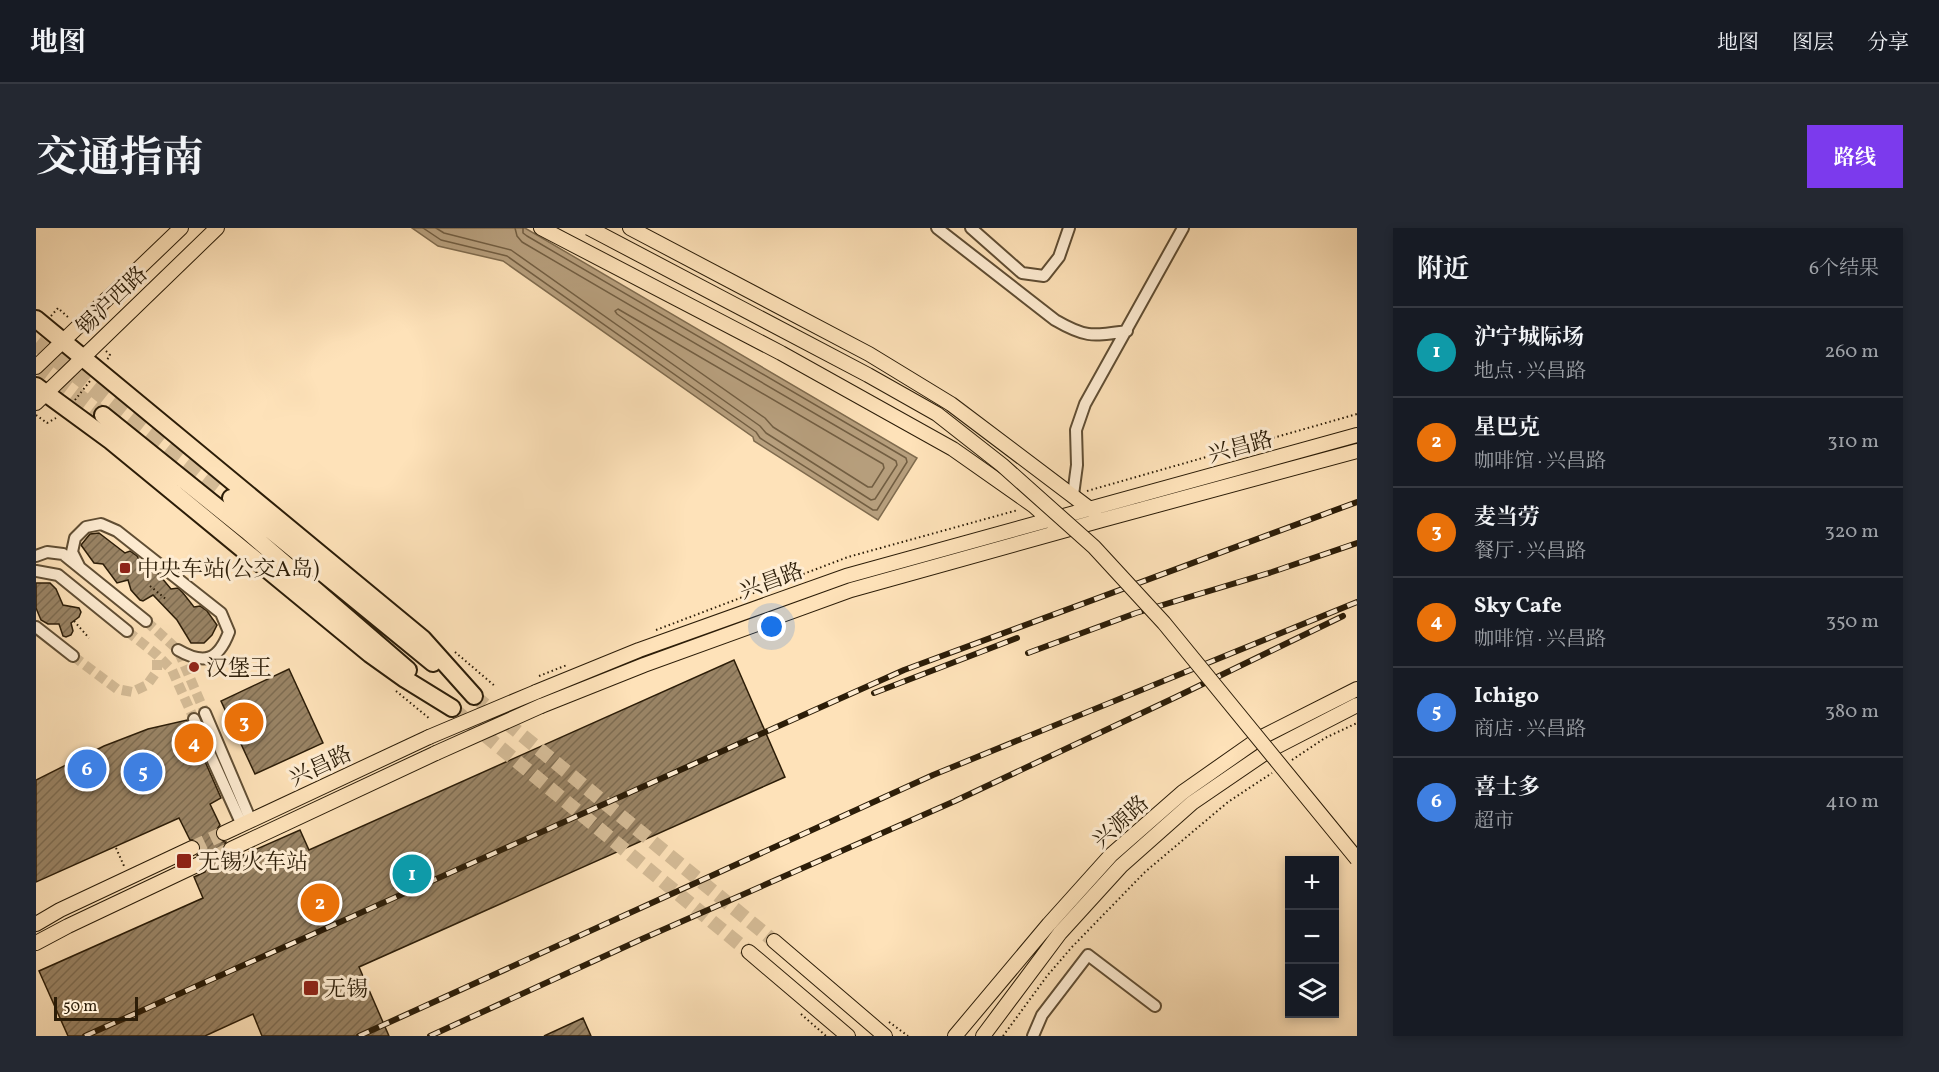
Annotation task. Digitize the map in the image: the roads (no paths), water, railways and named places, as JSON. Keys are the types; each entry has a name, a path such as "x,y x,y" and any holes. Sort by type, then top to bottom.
{"highway":[{"path":"36,319 423,639 474,696 231,498"},
{"path":"40,394 111,441 370,654 452,708 247,531 103,416"}],"main road":[{"name":"锡沪西路","path":"36,367 181,228"},
{"name":"锡沪西路","path":"40,394 217,228"},
{"path":"541,228 782,353 953,449 1034,506 1062,531"},
{"path":"589,228 937,414 1002,465 1094,548 1164,623 1357,860"},
{"path":"630,228 869,354 951,404 1090,508 1102,520"},
{"name":"兴昌路","path":"224,833 429,738 536,692 639,651 846,576 1357,435"},
{"name":"兴昌路","path":"231,849 541,706 644,665 851,590 1357,451"},
{"name":"兴源路","path":"955,1036 1049,924 1111,855 1183,792 1260,738 1357,689"},
{"name":"兴源路","path":"983,1036 1060,933 1121,866 1174,819 1268,751 1357,705"},
{"path":"36,924 60,910 192,848"},
{"path":"36,943 199,864"},
{"path":"774,941 885,1036"},
{"path":"749,952 848,1036"}],"street":[{"path":"938,228 1055,320 1076,332 1098,336 1127,331"},
{"path":"971,228 1022,273 1044,276 1059,257 1069,228"},
{"path":"1072,495 1077,465 1076,430 1085,404 1183,228"},
{"path":"79,566 72,552 75,538 86,527 101,524 117,531 220,613 229,632 224,646 213,656 201,659 190,657 178,650"},
{"path":"36,556 47,552 63,554 146,621"},
{"path":"36,571 57,575 127,631"},
{"path":"36,627 73,656"},
{"path":"204,713 247,823"},
{"path":"194,719 247,823"},
{"path":"1033,1036 1042,1015 1088,954 1155,1006"}],"water":[{"path":"412,228 525,228 917,458 878,520 754,441 753,437 503,261 438,246"}],"tunnel":[{"path":"36,343 231,498"},
{"path":"36,364 103,415"},
{"path":"146,621 178,650 205,713"},
{"path":"127,631 172,670 194,719"},
{"path":"73,656 117,689 132,692 147,685 157,671 157,655"},
{"path":"474,696 774,941"},
{"path":"452,708 749,952"},
{"path":"192,848 224,833"},
{"path":"199,864 231,849"}],"railway":[{"path":"85,1036 904,670 1357,502"},
{"path":"1028,653 1136,613 1272,572 1357,543"},
{"path":"359,1036 933,775 1357,602"},
{"path":"430,1036 642,939 955,801 1343,616"},
{"path":"874,693 1017,638"}],"place":[{"name":"中央车站(公交A岛)","path":"125,568"},
{"name":"汉堡王","path":"194,667"},
{"name":"麦当劳","path":"244,722"},
{"name":"Sky Cafe","path":"194,743"},
{"name":"喜士多","path":"87,769"},
{"name":"Ichigo","path":"143,772"},
{"name":"无锡火车站","path":"184,861"},
{"name":"沪宁城际场","path":"412,874"},
{"name":"星巴克","path":"320,903"},
{"name":"无锡","path":"311,988"}]}
